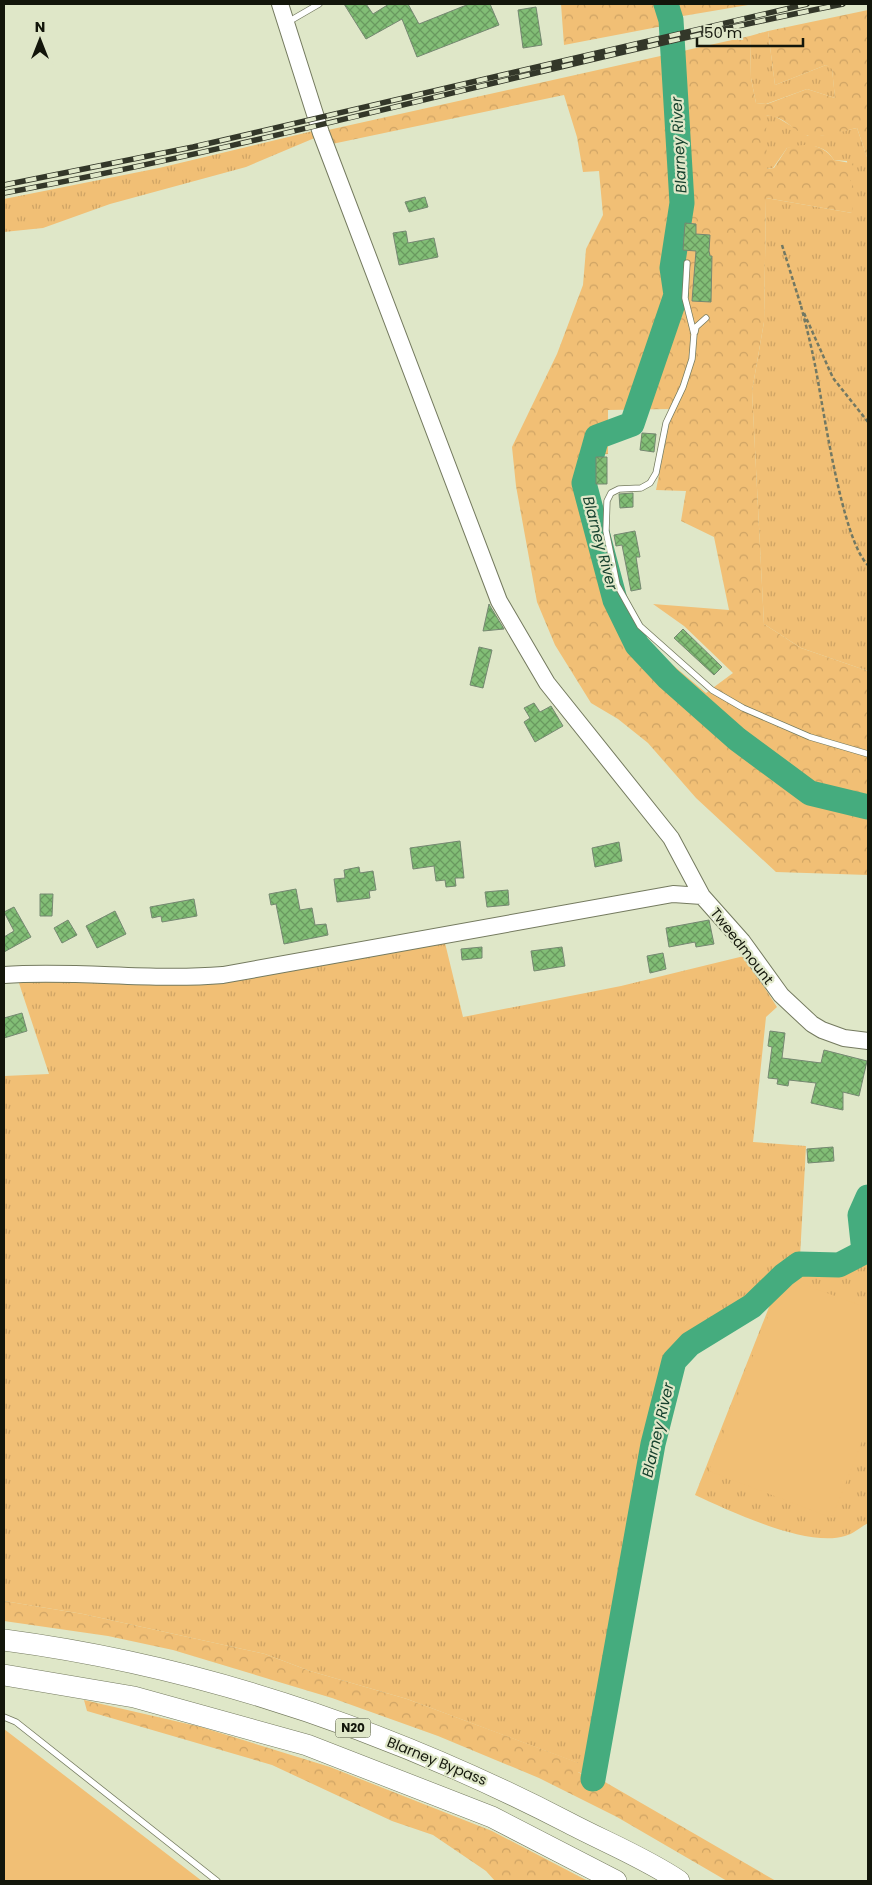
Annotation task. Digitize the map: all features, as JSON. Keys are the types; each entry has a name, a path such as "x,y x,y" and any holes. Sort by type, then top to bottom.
{"highway":[{"name":"Blarney Bypass","path":"4,1640 140,1664 232,1689 410,1748 494,1784 679,1881"},
{"name":"N20","path":"4,1675 134,1697 308,1745 492,1816 616,1881"}],"street":[{"name":"Tweedmount","path":"280,4 331,160 475,533 499,601 547,683 671,838 702,896 742,942 782,996 822,1030 844,1038 868,1041"},
{"path":"4,975 48,973 153,977 223,975 673,894 702,896"}],"lane":[{"path":"286,23 319,4"},
{"path":"688,263 685,298 694,334"},
{"path":"706,318 696,327 692,360 683,387 666,423 656,473 650,483 641,488 618,489 611,493 607,501 606,531 617,585 640,626 712,690 743,708 810,737 868,754"},
{"path":"4,1717 16,1722 217,1881"}],"path":[{"path":"782,245 801,306 815,364 831,453 851,532 860,558 868,565"},
{"path":"801,306 833,378 868,422"}],"green space":[{"path":"561,4 656,4 663,26 564,45"},
{"path":"673,4 754,4 677,17"},
{"path":"868,10 868,160 857,128 827,135 809,136 778,118 766,116 767,169 774,168 787,148 807,145 825,151 834,160 855,164 857,173 850,180 854,188 852,213 766,198 764,322 752,391 764,624 801,648 868,671 868,875 776,872 696,798 648,743 618,719 591,703 555,645 537,602 516,486 512,447 557,354 583,285 586,249 603,215 599,171 583,172 577,137 564,95 332,144 328,130 750,36 751,78 756,103 767,104 807,89 835,98 832,69 826,65 775,85 768,31","holes":["672,409 656,490 686,491 681,521 714,537 729,610 653,604 684,626 733,673 706,693 649,645 617,598 600,531 594,455 608,454 608,410"]},
{"path":"768,31 775,85 826,65 832,68 835,98 807,89 766,104 756,103 751,78 750,36"},
{"path":"773,115 808,136 820,136 857,128 868,160 868,671 801,648 764,624 752,391 764,322 766,198 852,213 847,161 834,160 825,150 814,146 787,148 773,168 766,169 766,116"},
{"path":"313,131 317,137 246,167 110,204 43,228 4,232 4,199 159,168"},
{"path":"445,943 463,1017 621,986 744,956 777,1007 766,1017 753,1142 806,1146 800,1257 773,1287 752,1306 690,1344 674,1361 648,1470 593,1779 578,1772 578,1763 407,1699 310,1671 265,1654 83,1614 4,1601 4,1076 49,1074 16,974 153,977 359,950"},
{"path":"868,1256 868,1523 845,1536 829,1538 810,1537 769,1526 695,1495 773,1297 783,1277 841,1271 862,1263"},
{"path":"783,1277 868,1308 868,1426 832,1518 709,1471"},
{"path":"4,1601 83,1614 265,1654 310,1671 407,1699 579,1763 578,1772 600,1786 605,1782 776,1881 727,1881 617,1817 539,1778 438,1736 332,1698 173,1650 108,1636 4,1621"},
{"path":"84,1700 201,1727 330,1767 492,1831 588,1881 495,1881 486,1871 433,1835 392,1821 272,1765 87,1711"},
{"path":"4,1729 202,1881 4,1881"}],"building":[{"path":"344,4 366,4 373,14 389,4 408,4 419,24 469,4 490,4 499,25 417,57 402,19 366,39"},
{"path":"536,7 542,45 523,48 518,10"},
{"path":"425,197 428,207 409,212 405,202"},
{"path":"685,223 696,224 696,234 710,235 709,251 710,256 712,256 711,302 692,301 696,251 683,250"},
{"path":"406,231 408,243 434,238 438,257 399,265 393,233"},
{"path":"642,433 656,434 654,452 640,450"},
{"path":"596,457 607,457 607,484 596,484"},
{"path":"633,493 633,507 620,508 619,494"},
{"path":"635,531 640,557 636,557 641,589 631,591 622,545 616,546 614,535"},
{"path":"489,604 490,606 504,629 483,631"},
{"path":"683,629 722,667 714,675 674,638"},
{"path":"479,647 492,650 483,688 470,685"},
{"path":"534,703 540,712 551,706 563,726 535,742 524,722 530,718 524,708"},
{"path":"460,841 464,878 455,878 456,886 446,887 445,880 436,881 434,866 413,869 410,848"},
{"path":"619,842 622,861 595,867 592,848"},
{"path":"359,867 360,873 373,871 376,890 369,891 370,898 337,902 334,879 345,878 344,870"},
{"path":"296,889 300,910 312,908 315,925 326,924 328,935 284,944 276,904 271,905 269,894"},
{"path":"508,890 509,905 487,907 485,892"},
{"path":"40,894 53,894 52,916 40,916"},
{"path":"194,899 197,916 162,922 161,916 152,918 150,907"},
{"path":"14,907 31,937 4,952 4,937 14,931 4,912"},
{"path":"115,911 126,934 97,948 86,926"},
{"path":"68,920 77,935 62,943 54,928"},
{"path":"709,920 714,944 696,947 695,942 669,947 666,928"},
{"path":"482,947 482,958 462,960 461,949"},
{"path":"562,947 565,966 534,971 531,951"},
{"path":"663,953 666,969 650,973 647,956"},
{"path":"22,1013 27,1031 4,1038 4,1018"},
{"path":"770,1031 785,1033 782,1058 821,1063 824,1050 867,1061 859,1096 843,1092 843,1110 811,1103 816,1083 789,1080 788,1086 777,1084 778,1079 768,1078 772,1047 768,1046"},
{"path":"833,1147 834,1161 808,1163 807,1149"}],"waterway":[{"name":"Blarney River","path":"666,4 671,20 682,203 672,268 676,295 632,424 597,437 584,483 615,600 637,645 668,678 737,739 810,793 868,807"},
{"name":"Blarney River","path":"593,1779 653,1444 674,1361 690,1344 752,1306 784,1275 799,1264 839,1265 864,1252 860,1215 868,1197"}],"railway":[{"path":"4,185 193,147 807,4"},
{"path":"4,193 215,149 633,50 843,4"}]}
